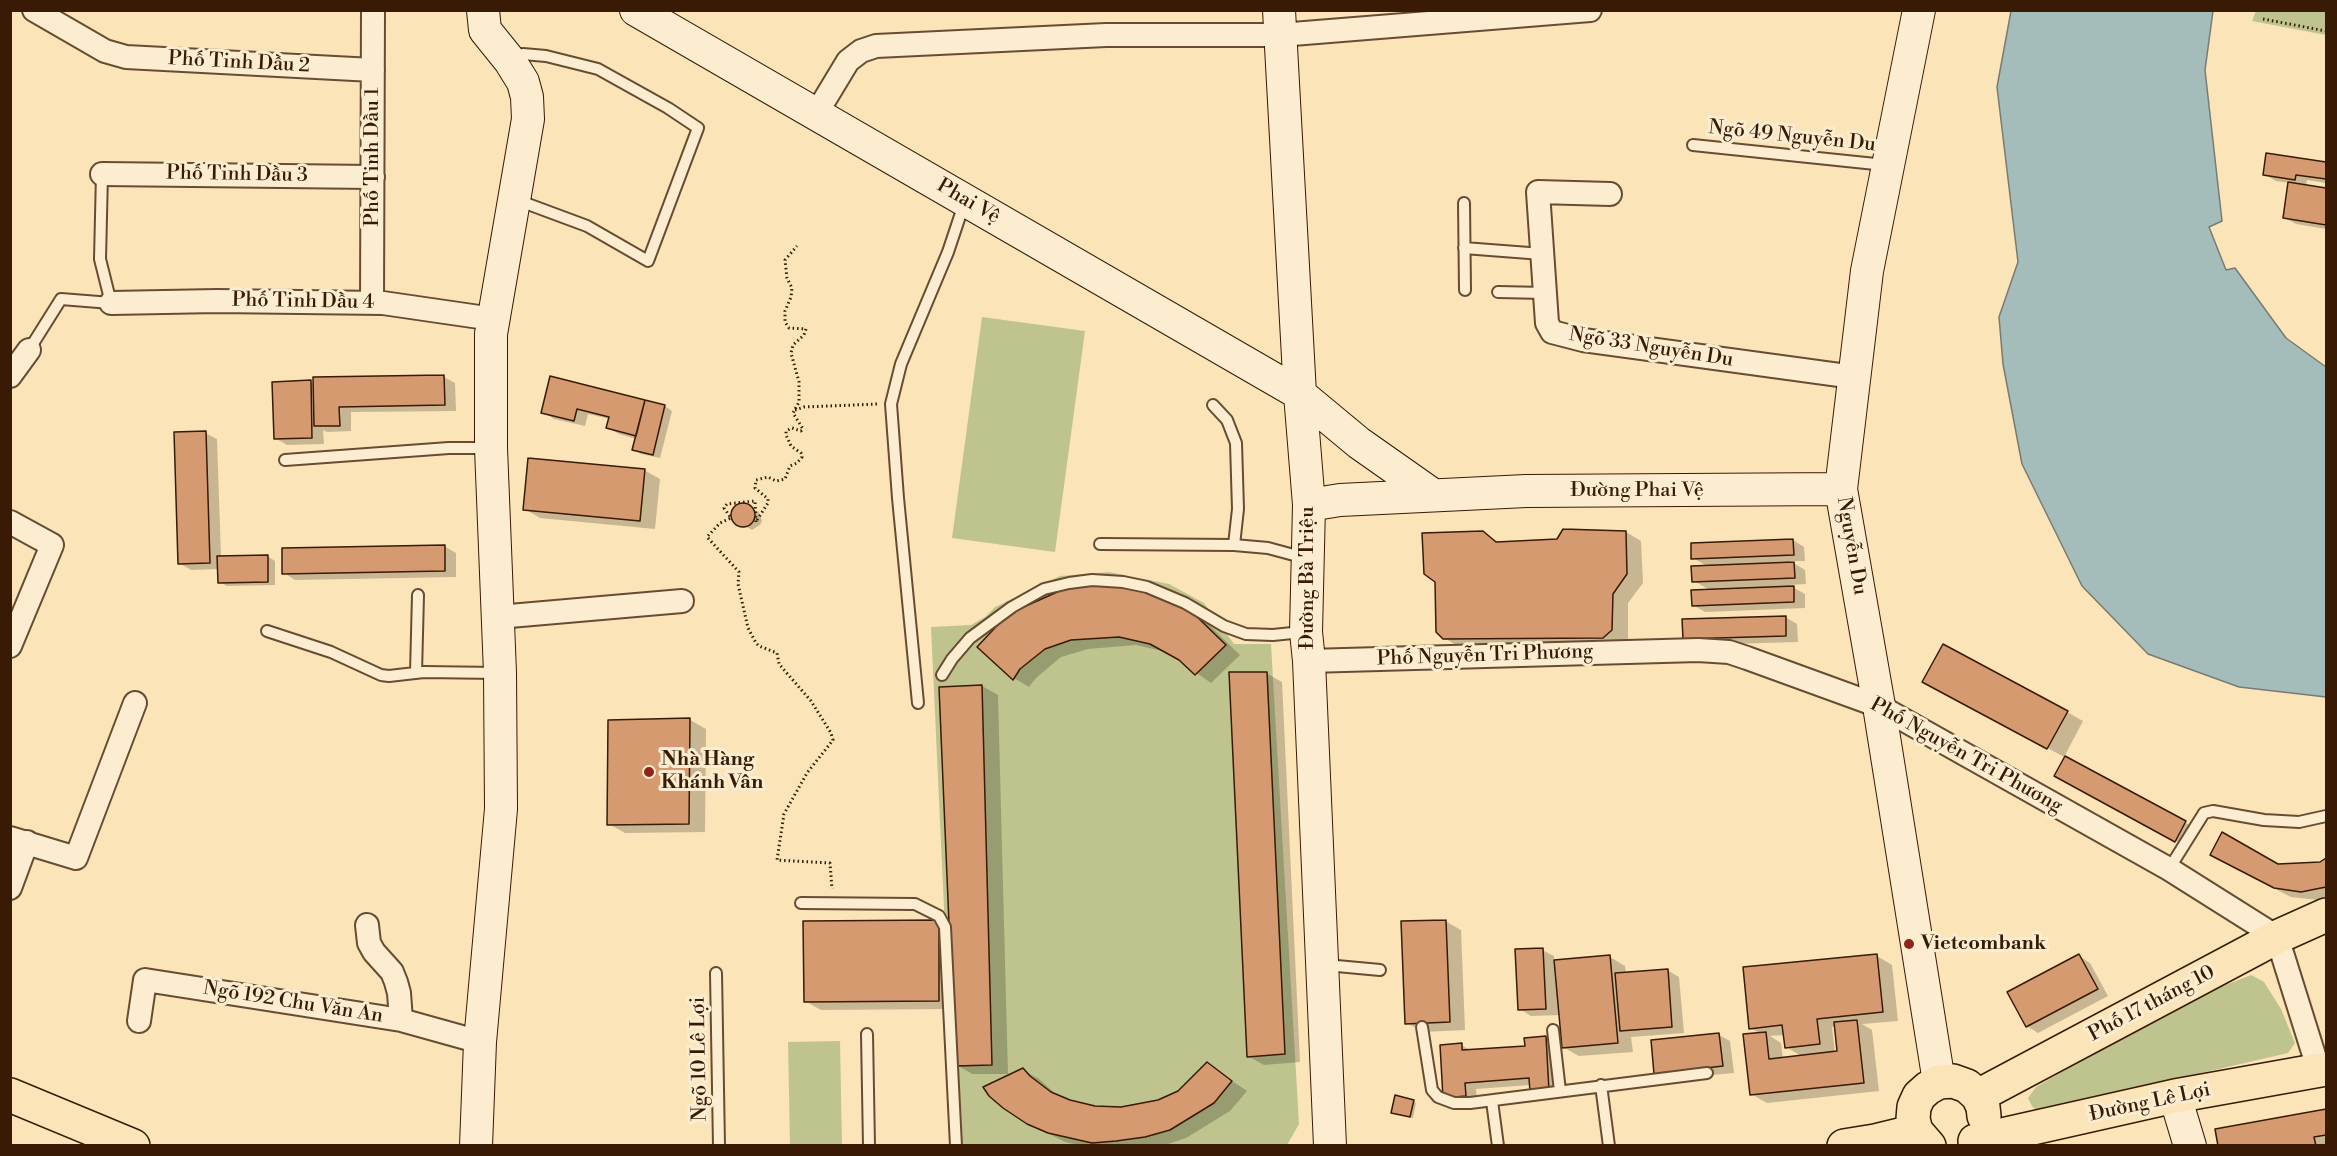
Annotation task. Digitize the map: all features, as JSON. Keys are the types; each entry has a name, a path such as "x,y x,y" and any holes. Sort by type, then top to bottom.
{"main road":[{"name":"Phố 17 tháng 10","path":"1978,1096 2277,937 2326,915"},
{"name":"Đường Lê Lợi","path":"1972,1143 2175,1096 2323,1070"},
{"path":"1844,1146 1875,1141 1922,1138 1913,1119 1914,1107 1919,1096 1938,1082 1953,1081 1967,1086 1978,1096 1983,1107 1982,1131 1972,1143"},
{"path":"10,1095 133,1146"}],"street":[{"name":"Phố Tinh Dầu 2","path":"34,10 105,51 126,57 373,70"},
{"name":"Phố Tinh Dầu 1","path":"372,303 373,10"},
{"path":"476,1146 480,1042 501,809 500,673 491,448 491,334 528,119 527,97 523,82 510,61 485,30 483,10"},
{"name":"Phai Vệ","path":"636,10 1300,394"},
{"path":"816,114 848,61 861,51 876,46 1106,35 1280,23 1590,10"},
{"name":"Nguyễn Du","path":"1919,10 1867,271 1841,489 1879,706 1938,1082"},
{"name":"Đường Bà Triệu","path":"1280,23 1300,394 1309,505 1307,646 1330,1146"},
{"name":"Phố Tinh Dầu 3","path":"102,174 373,177"},
{"name":"Ngõ 33 Nguyễn Du","path":"1610,194 1538,192 1547,323 1552,332 1565,336 1854,377"},
{"name":"Phố Tinh Dầu 4","path":"111,303 218,301 372,303 493,319"},
{"path":"10,376 29,350"},
{"path":"1300,394 1359,443 1433,495"},
{"name":"Đường Phai Vệ","path":"1309,505 1340,500 1526,491 1841,489"},
{"path":"10,522 52,545 10,646"},
{"path":"498,617 682,601"},
{"name":"Phố Nguyễn Tri Phương","path":"1307,646 1729,652 1879,706 2169,868 2277,937"},
{"path":"10,888 19,840 76,858 135,703"},
{"path":"367,925 369,943 392,972 396,982 401,1020"},
{"path":"2277,937 2323,1070"},
{"name":"Ngõ 192 Chu Văn An","path":"139,1021 145,980 401,1020 480,1042"},
{"path":"2175,1096 2190,1146"}],"lane":[{"path":"510,61 523,54 546,56 598,69 668,108 698,128 648,261 587,226 515,200"},
{"name":"Ngõ 49 Nguyễn Du","path":"1693,145 1888,165"},
{"path":"29,350 61,299 111,303 100,259 102,174"},
{"path":"918,703 891,404 901,364 948,252 965,200"},
{"path":"1464,203 1465,290"},
{"path":"1464,248 1542,254"},
{"path":"1498,292 1545,292"},
{"path":"1213,405 1227,420 1236,443 1238,490 1234,545"},
{"path":"285,459 449,448 491,448"},
{"path":"1100,544 1234,545 1268,548 1308,559"},
{"path":"942,675 970,638 1012,607 1044,590 1069,583 1123,582 1147,587 1185,603 1224,626 1246,634 1273,635 1307,646"},
{"path":"416,673 418,596"},
{"path":"267,632 331,652 381,675 500,673"},
{"path":"2169,868 2204,813 2213,811 2264,820 2299,822 2326,816"},
{"path":"801,903 915,903 934,912 942,921 945,927 956,1146"},
{"path":"1322,965 1380,970"},
{"name":"Ngõ 10 Lê Lợi","path":"716,973 719,1146"},
{"path":"1422,1027 1432,1090 1438,1097 1454,1102 1492,1101 1707,1073"},
{"path":"1553,1030 1560,1091"},
{"path":"867,1034 869,1146"},
{"path":"1601,1085 1609,1146"},
{"path":"1492,1101 1498,1146"}],"path":[{"path":"2263,19 2326,32"},
{"path":"797,246 785,260 787,278 792,288 785,311 785,322 789,328 806,329 804,335 793,345 791,353 799,382 799,402 795,410 795,418 802,429 801,431 792,428 786,431 786,435 791,446 801,453 799,461 790,466 785,479 776,481 768,477 756,480 755,488 768,499 768,503 756,522 755,501 727,504 724,508 731,518 720,523 706,537 739,572 738,584 748,628 756,643 777,653 780,664 811,701 831,733 832,740 807,773 784,814 777,860 830,863 833,903"},
{"path":"795,410 804,407 891,404"}],"green space":[{"path":"2256,11 2326,11 2326,35 2252,21"},
{"path":"982,317 1085,331 1055,552 952,538"},
{"path":"1109,572 1169,584 1204,603 1234,644 1271,644 1299,1124 1287,1145 955,1145 931,627 971,625 985,617 995,607 1060,576"},
{"path":"2251,975 2264,982 2281,1009 2295,1043 2288,1053 2046,1109 2035,1109 2032,1106 2028,1098 2036,1087 2120,1038 2223,986"},
{"path":"840,1041 842,1145 790,1145 788,1042"}],"water":[{"path":"2011,11 2213,11 2205,70 2222,221 2209,227 2226,270 2235,268 2286,338 2326,367 2326,697 2239,687 2148,654 2082,586 2022,464 2003,364 1999,317 2018,262 1997,87"}],"building":[{"path":"2266,153 2326,162 2326,179 2296,175 2295,180 2263,175"},
{"path":"2288,182 2326,188 2326,225 2283,218"},
{"path":"444,375 445,405 339,407 340,426 314,426 313,377"},
{"path":"550,376 645,400 636,436 606,428 609,417 577,409 574,421 541,413"},
{"path":"311,380 312,438 274,439 272,382"},
{"path":"645,400 665,405 653,455 632,450"},
{"path":"206,431 210,563 178,564 174,432"},
{"path":"528,458 645,469 640,521 523,510"},
{"path":"743,503 751,507 755,515 751,523 743,527 735,523 731,515 735,507"},
{"path":"1563,529 1626,531 1627,574 1613,594 1612,630 1603,638 1443,639 1436,632 1435,582 1424,574 1422,533 1483,531 1496,542 1557,539"},
{"path":"1793,539 1794,555 1691,559 1691,543"},
{"path":"445,545 445,571 282,574 282,548"},
{"path":"268,555 268,582 218,583 217,556"},
{"path":"1794,562 1795,578 1692,582 1691,566"},
{"path":"1101,584 1136,588 1157,594 1192,612 1226,645 1195,675 1179,660 1150,644 1119,637 1071,640 1045,649 1020,669 1013,680 977,647 1008,614 1064,589"},
{"path":"1794,586 1794,602 1692,606 1691,590"},
{"path":"1786,616 1786,636 1683,639 1682,619"},
{"path":"1943,644 2068,711 2047,749 1922,682"},
{"path":"1229,672 1267,672 1285,1054 1247,1057"},
{"path":"982,685 992,1065 955,1066 939,687"},
{"name":"Nhà Hàng Khánh Vân","path":"690,718 689,824 607,825 608,720"},
{"path":"2065,756 2186,821 2175,842 2054,776"},
{"path":"2222,832 2278,864 2320,862 2326,858 2326,887 2301,892 2274,888 2210,855"},
{"path":"939,920 939,1001 804,1002 803,921"},
{"path":"1446,920 1450,1022 1405,1024 1401,921"},
{"path":"1543,948 1546,1009 1518,1010 1515,949"},
{"path":"1877,954 1883,1012 1817,1019 1820,1044 1785,1048 1782,1025 1749,1029 1743,967"},
{"path":"2079,954 2098,989 2026,1027 2007,992"},
{"path":"1610,955 1618,1043 1562,1048 1554,960"},
{"path":"1668,969 1672,1027 1620,1031 1615,973"},
{"path":"1857,1020 1864,1083 1750,1095 1743,1034 1766,1032 1769,1059 1837,1051 1834,1022"},
{"path":"1719,1033 1723,1066 1654,1074 1651,1040"},
{"path":"1546,1036 1549,1091 1530,1092 1529,1078 1465,1083 1466,1096 1443,1098 1440,1045 1462,1043 1462,1050 1525,1046 1524,1038"},
{"path":"1207,1062 1232,1081 1214,1103 1170,1130 1145,1137 1116,1141 1092,1143 1048,1133 1027,1124 1003,1108 989,1096 983,1087 1023,1068 1051,1092 1070,1100 1095,1106 1121,1107 1158,1100 1178,1091"},
{"path":"1395,1095 1414,1100 1410,1117 1391,1113"},
{"path":"2326,1109 2326,1135 2314,1137 2316,1146 2218,1146 2215,1129"}],"place":[{"name":"Nhà Hàng Khánh Vân","path":"649,772"},
{"name":"Vietcombank","path":"1909,944"}]}
